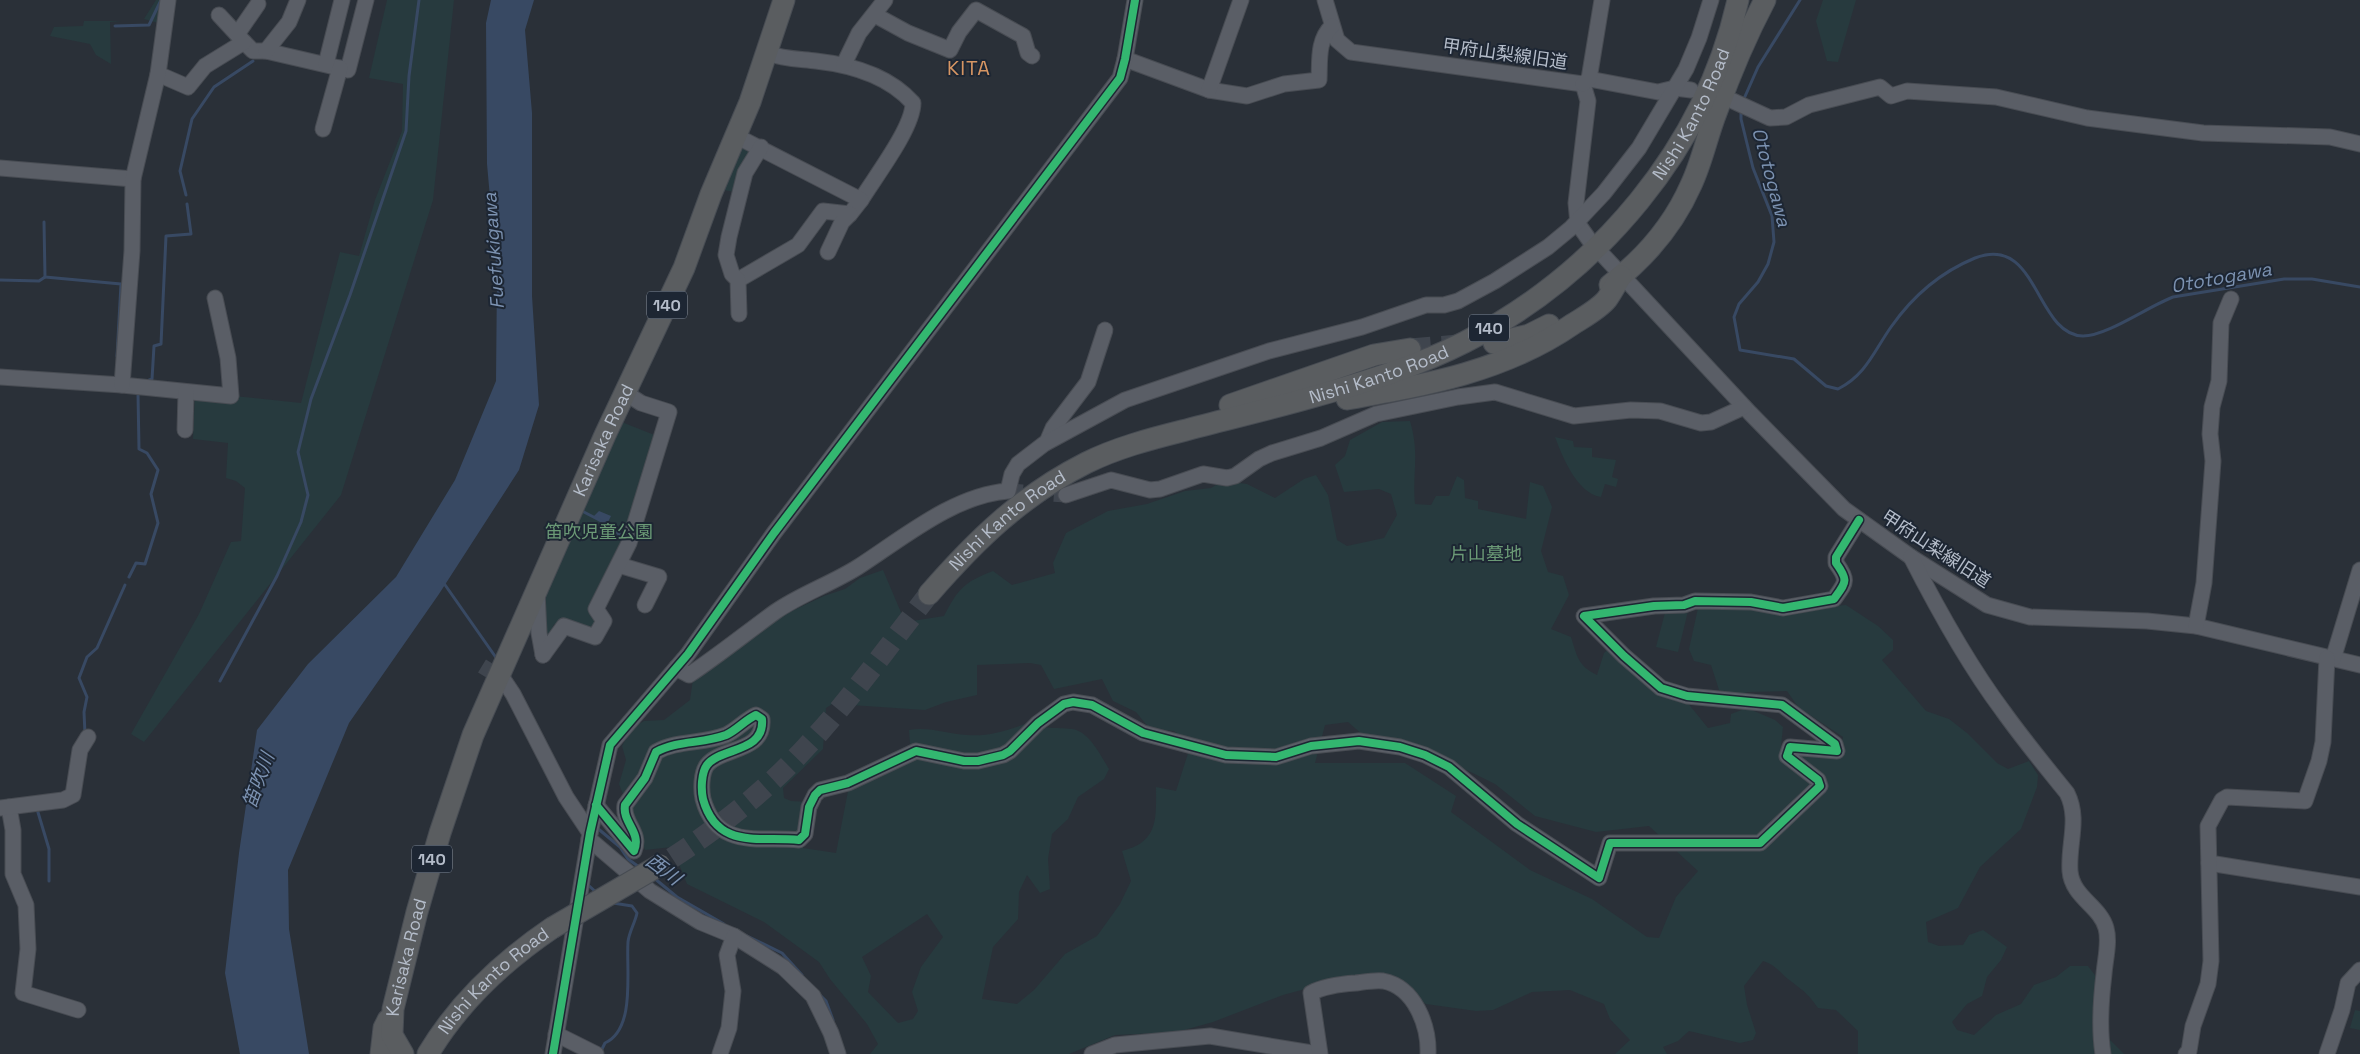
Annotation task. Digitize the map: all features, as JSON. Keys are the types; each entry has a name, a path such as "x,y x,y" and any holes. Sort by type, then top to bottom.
{"highway":[{"name":"Karisaka Road","path":"403,1054 392,1035 393,1010 414,921 440,833 473,735 503,674 533,596 624,392 684,268 767,53 784,0"},
{"name":"Nishi Kanto Road","path":"929,594 999,520 1042,488 1089,462 1130,446 1390,374 1464,343 1531,302 1592,252 1652,186 1677,149 1698,112 1726,42 1738,0"},
{"path":"1494,343 1529,335 1543,329 1621,276 1645,255 1659,238 1682,203 1699,165 1724,90 1765,0"},
{"path":"1130,446 1255,417 1431,383 1495,365 1548,340 1592,312 1606,300 1621,276"},
{"path":"1089,462 1129,440 1165,425 1268,393 1374,355 1410,349"},
{"name":"Nishi Kanto Road","path":"428,1054 454,1016 475,991 524,947 552,928 672,858"},
{"path":"381,1054 384,1028 393,1010"}],"street":[{"path":"122,385 132,251 133,179 158,74 168,0"},
{"path":"266,51 289,22 298,0"},
{"path":"323,128 342,0"},
{"path":"219,15 252,51 266,51 348,70 366,0"},
{"path":"844,64 859,33 885,0"},
{"path":"553,1054 590,836 610,745 676,668 768,541 1120,78 1125,59 1134,0"},
{"path":"1208,90 1241,0"},
{"name":"甲府山梨線旧道","path":"1325,0 1337,40 1344,48 1362,55 1586,82 1588,101 1576,203 1577,220"},
{"path":"1602,0 1586,82 1658,92 1675,88 1691,90"},
{"path":"676,668 689,675 721,654 776,612 812,590 840,578 949,509 977,495 1008,490 1012,474 1018,464 1047,442 1126,400 1179,380 1286,346 1362,328 1426,305 1444,305 1458,302 1548,247 1577,220 1628,165 1660,117 1686,69 1699,38 1711,0"},
{"path":"158,74 188,87 205,66 241,38 258,4"},
{"path":"875,14 908,33 950,50 959,32 976,10 1023,36 1028,53 1032,56"},
{"path":"1125,59 1208,90 1247,96 1284,84 1319,80 1321,46 1326,32 1332,26"},
{"path":"767,53 782,58 844,64 862,69 904,93 913,103 913,110 898,142 861,200 842,222 828,252"},
{"path":"1733,101 1770,118 1786,116 1809,105 1880,87 1891,96 1907,92 1996,97 2087,118 2203,132 2330,137 2360,144"},
{"path":"736,136 761,147 861,200"},
{"path":"739,314 738,280 732,274 726,255 745,173 761,147"},
{"path":"0,168 133,179"},
{"path":"738,280 798,245 823,211 850,214"},
{"path":"1577,220 1590,241"},
{"name":"甲府山梨線旧道","path":"1601,253 1744,407 1799,464 1858,520 1911,557 1987,605 2022,616 2147,621 2196,626 2360,665"},
{"path":"0,377 122,385 231,396 228,358 215,298"},
{"path":"2196,626 2204,583 2213,461 2210,434 2212,407 2219,381 2221,323 2231,299"},
{"path":"1047,442 1053,428 1088,382 1105,330"},
{"path":"185,430 186,392"},
{"path":"533,596 539,594 539,633 543,655 564,626 595,637 604,621 596,609 629,543 669,412 641,403 624,392"},
{"path":"1066,494 1110,480 1150,490 1160,489 1204,474 1227,478 1235,476 1259,459 1272,453 1321,438 1376,414 1458,397 1495,392 1574,416 1631,410 1660,411 1701,423 1711,422 1744,407"},
{"path":"596,805 634,851 637,838 626,815 625,804 645,778 656,752 678,744 699,743 726,735 756,715 762,720 762,725 755,739 746,747 714,760 706,766 702,784 705,805 719,827 730,836 799,840 806,834 809,807 820,790 848,783 916,751 964,761 978,761 1003,755 1010,751 1038,723 1064,704 1073,702 1092,705 1143,733 1226,755 1276,757 1311,746 1359,741 1400,747 1425,755 1449,767 1517,824 1599,878 1610,843 1760,843 1820,786 1818,780 1786,756 1790,746 1837,751 1835,744 1782,705 1686,696 1661,688 1624,656 1584,616 1654,606 1684,605 1695,601 1751,602 1783,608 1834,599 1845,582 1846,576 1836,564 1836,557 1858,520"},
{"path":"1911,557 1940,614 2002,711 2067,793 2071,801 2074,815 2070,870 2072,880 2075,888 2103,921 2106,930 2103,979 2104,1054"},
{"path":"619,565 659,577 645,605"},
{"path":"2186,1054 2189,1051 2192,1026 2208,984 2211,961 2208,826 2222,800 2227,797 2306,801 2323,742 2330,658 2360,570"},
{"path":"503,674 566,797 590,836 650,891 700,922 734,936 783,967 813,996 832,1033 838,1054"},
{"path":"78,1010 24,993 28,949 26,905 13,874 13,830 5,808 63,800 73,795 80,750 88,737"},
{"path":"2209,863 2360,887"},
{"path":"720,1054 729,1028 733,991 727,955 734,936"},
{"path":"2327,1054 2342,1010 2348,983 2360,970"},
{"path":"1092,1054 1115,1045 1210,1036 1319,1054 1311,993 1320,988 1330,986 1383,981 1403,991 1417,1006 1429,1039 1428,1054"},
{"path":"556,1034 596,1054"}],"green space":[{"path":"156,0 168,0 165,25 144,19"},
{"path":"387,0 454,0 433,200 341,495 144,742 131,734 199,614 231,542 241,541 245,488 236,481 226,478 228,443 193,439 195,392 301,403 340,252 359,256 375,200 402,131 403,84 369,78"},
{"path":"1823,0 1856,0 1838,62 1827,61 1816,21"},
{"path":"84,21 121,21 110,22 111,64 96,55 90,44 50,36 54,27 83,26"},
{"path":"741,140 760,149 740,193 718,189"},
{"name":"笛吹児童公園","path":"614,419 657,436 629,543 589,611 596,621 585,633 554,624 545,648 542,592"},
{"name":"片山墓地","path":"1410,421 1415,444 1415,504 1431,505 1436,496 1449,496 1457,476 1464,480 1465,498 1478,501 1478,509 1526,519 1530,482 1543,486 1552,507 1541,551 1548,572 1563,576 1569,595 1551,629 1571,637 1579,660 1586,668 1597,675 1604,653 1611,647 1687,702 1708,728 1730,723 1731,714 1747,708 1775,720 1783,727 1781,746 1808,742 1841,747 1843,737 1798,707 1787,691 1748,692 1735,696 1719,690 1711,665 1694,661 1689,649 1698,608 1784,611 1846,605 1878,626 1893,640 1893,650 1882,660 1926,711 1949,719 1967,733 1997,763 2008,769 2029,761 2038,775 2037,787 2021,829 1980,867 1958,908 1926,922 1928,942 1939,946 1963,945 1969,935 1983,930 2007,947 2001,960 1987,977 1982,996 1967,1004 1952,1022 1957,1030 1974,1035 1996,1015 2021,1004 2034,985 2056,977 2070,966 2088,966 2100,982 2100,1030 2124,1054 1858,1054 1858,1031 1836,1010 1818,1008 1804,991 1763,961 1744,986 1747,1005 1756,1033 1753,1040 1740,1043 1689,1031 1678,1041 1663,1047 1667,1054 1615,1054 1630,1040 1610,1019 1604,1004 1570,990 1532,992 1493,1010 1476,1011 1426,1004 1397,986 1331,982 1283,995 1213,1022 1177,1032 1115,1035 1069,1054 870,1054 878,1044 867,1024 830,979 819,962 764,922 687,884 672,847 645,850 619,784 626,760 622,746 632,728 644,721 664,720 690,700 693,679 708,667 734,652 779,617 824,596 845,589 860,578 883,570 903,617 912,621 944,616 953,599 968,583 993,571 1012,585 1055,573 1053,563 1066,533 1108,511 1147,504 1185,491 1211,488 1223,481 1247,484 1275,498 1304,479 1316,475 1328,495 1337,540 1347,546 1384,538 1397,515 1391,494 1379,489 1344,492 1335,465 1345,456 1350,440 1382,422","holes":["1030,663 1041,665 1054,689 1102,679 1113,701 1136,712 1149,728 1174,731 1191,744 1176,791 1156,787 1155,818 1149,835 1143,842 1122,851 1131,881 1120,904 1097,936 1065,954 1034,990 1017,1004 982,999 993,947 1018,919 1019,892 1027,875 1040,893 1050,889 1048,859 1052,834 1068,819 1078,797 1104,779 1109,769 1094,745 1084,734 1072,729 1046,727 1029,722 1007,730 983,735 924,729 909,730 911,757 849,786 836,853 803,848 808,802 791,801 784,798 783,788 823,749 826,708 843,697 851,705 925,710 946,702 977,695 977,665","1348,722 1363,735 1446,760 1495,784 1535,816 1596,832 1649,826 1698,871 1676,897 1659,938 1647,937 1592,899 1530,870 1451,812 1456,796 1405,763 1315,763 1325,725","927,914 943,937 921,967 912,992 918,1011 913,1019 898,1023 868,992 871,976 862,957"]},
{"path":"1555,437 1573,441 1574,447 1592,448 1592,457 1616,460 1612,477 1618,479 1616,487 1605,484 1601,497 1585,489 1572,473"},
{"path":"1666,609 1688,611 1678,652 1656,647"},
{"path":"2355,1010 2360,1011 2360,1030 2350,1028"}],"water":[{"name":"笛吹川","path":"491,0 534,0 525,30 532,113 532,296 539,405 519,470 439,594 349,723 288,870 289,929 309,1054 240,1054 225,973 239,853 257,730 308,664 396,577 455,480 496,381 497,276 487,164 486,23"},
{"path":"599,511 611,516 607,524 593,517"}],"waterway":[{"path":"115,26 149,25 161,0"},
{"path":"220,681 277,576 301,522 308,495 298,452 311,399 350,295 406,131 409,76 419,0"},
{"name":"Ototogawa","path":"1743,101 1758,67 1800,0"},
{"path":"186,195 180,171 192,119 214,87 253,61"},
{"name":"Ototogawa","path":"1741,109 1741,119 1753,168 1772,216 1774,242 1768,264 1758,282 1739,304 1734,317 1740,350 1794,359 1826,386 1838,389 1856,377 1869,362 1899,316 1928,286 1962,264 1975,258 1996,254 2012,260 2024,271 2055,320 2067,331 2083,336 2093,335 2116,326 2173,297 2284,279 2312,279 2360,287"},
{"path":"147,381 152,379 154,346 161,344 166,236 191,234 187,204"},
{"path":"44,222 45,277 121,284 117,356"},
{"path":"0,280 39,281 45,277"},
{"path":"129,577 136,563 145,564 158,523 151,494 158,470 147,453 139,449 138,394 136,393"},
{"path":"580,510 607,524 625,539"},
{"name":"西川","path":"443,582 497,659"},
{"path":"85,734 84,712 87,697 79,678 87,657 97,648 125,585"},
{"path":"37,809 49,849 49,881"},
{"name":"西川","path":"596,827 620,847 628,859 639,867"},
{"name":"西川","path":"654,878 677,897 724,924"},
{"path":"587,884 597,893"},
{"path":"601,1051 605,1043 615,1036 625,1012 628,983 628,942 637,913 632,906 613,903"},
{"name":"西川","path":"747,936 782,953 802,975"},
{"name":"西川","path":"820,995 826,1001 833,1020"}],"tunnel":[{"path":"1410,349 1458,345"},
{"path":"1008,491 1066,495"},
{"path":"672,858 743,806 792,762 870,672 929,594"},
{"path":"482,666 503,679"}],"cycle path":[{"path":"553,1054 590,833 610,745 688,654 774,533 1120,78 1135,0"},
{"path":"596,805 634,851 636,838 626,817 625,805 645,778 656,752 664,748 726,735 756,715 762,719 761,730 757,738 750,744 722,755 707,765 702,782 703,799 710,815 718,826 729,833 755,839 799,840 805,834 809,807 820,790 848,783 916,751 964,761 978,761 1003,755 1010,751 1038,723 1064,704 1073,702 1092,705 1143,733 1226,755 1276,757 1311,746 1359,741 1400,747 1425,755 1449,767 1517,824 1599,878 1610,843 1760,843 1820,786 1818,780 1787,756 1790,747 1837,751 1835,744 1782,705 1687,696 1661,688 1624,656 1584,616 1654,606 1684,605 1695,601 1751,602 1783,608 1834,599 1844,581 1843,574 1836,563 1836,557 1859,520"}],"district":[{"name":"KITA","path":"969,68"}],"water label":[{"name":"Fuefukigawa","path":"493,251"}]}
